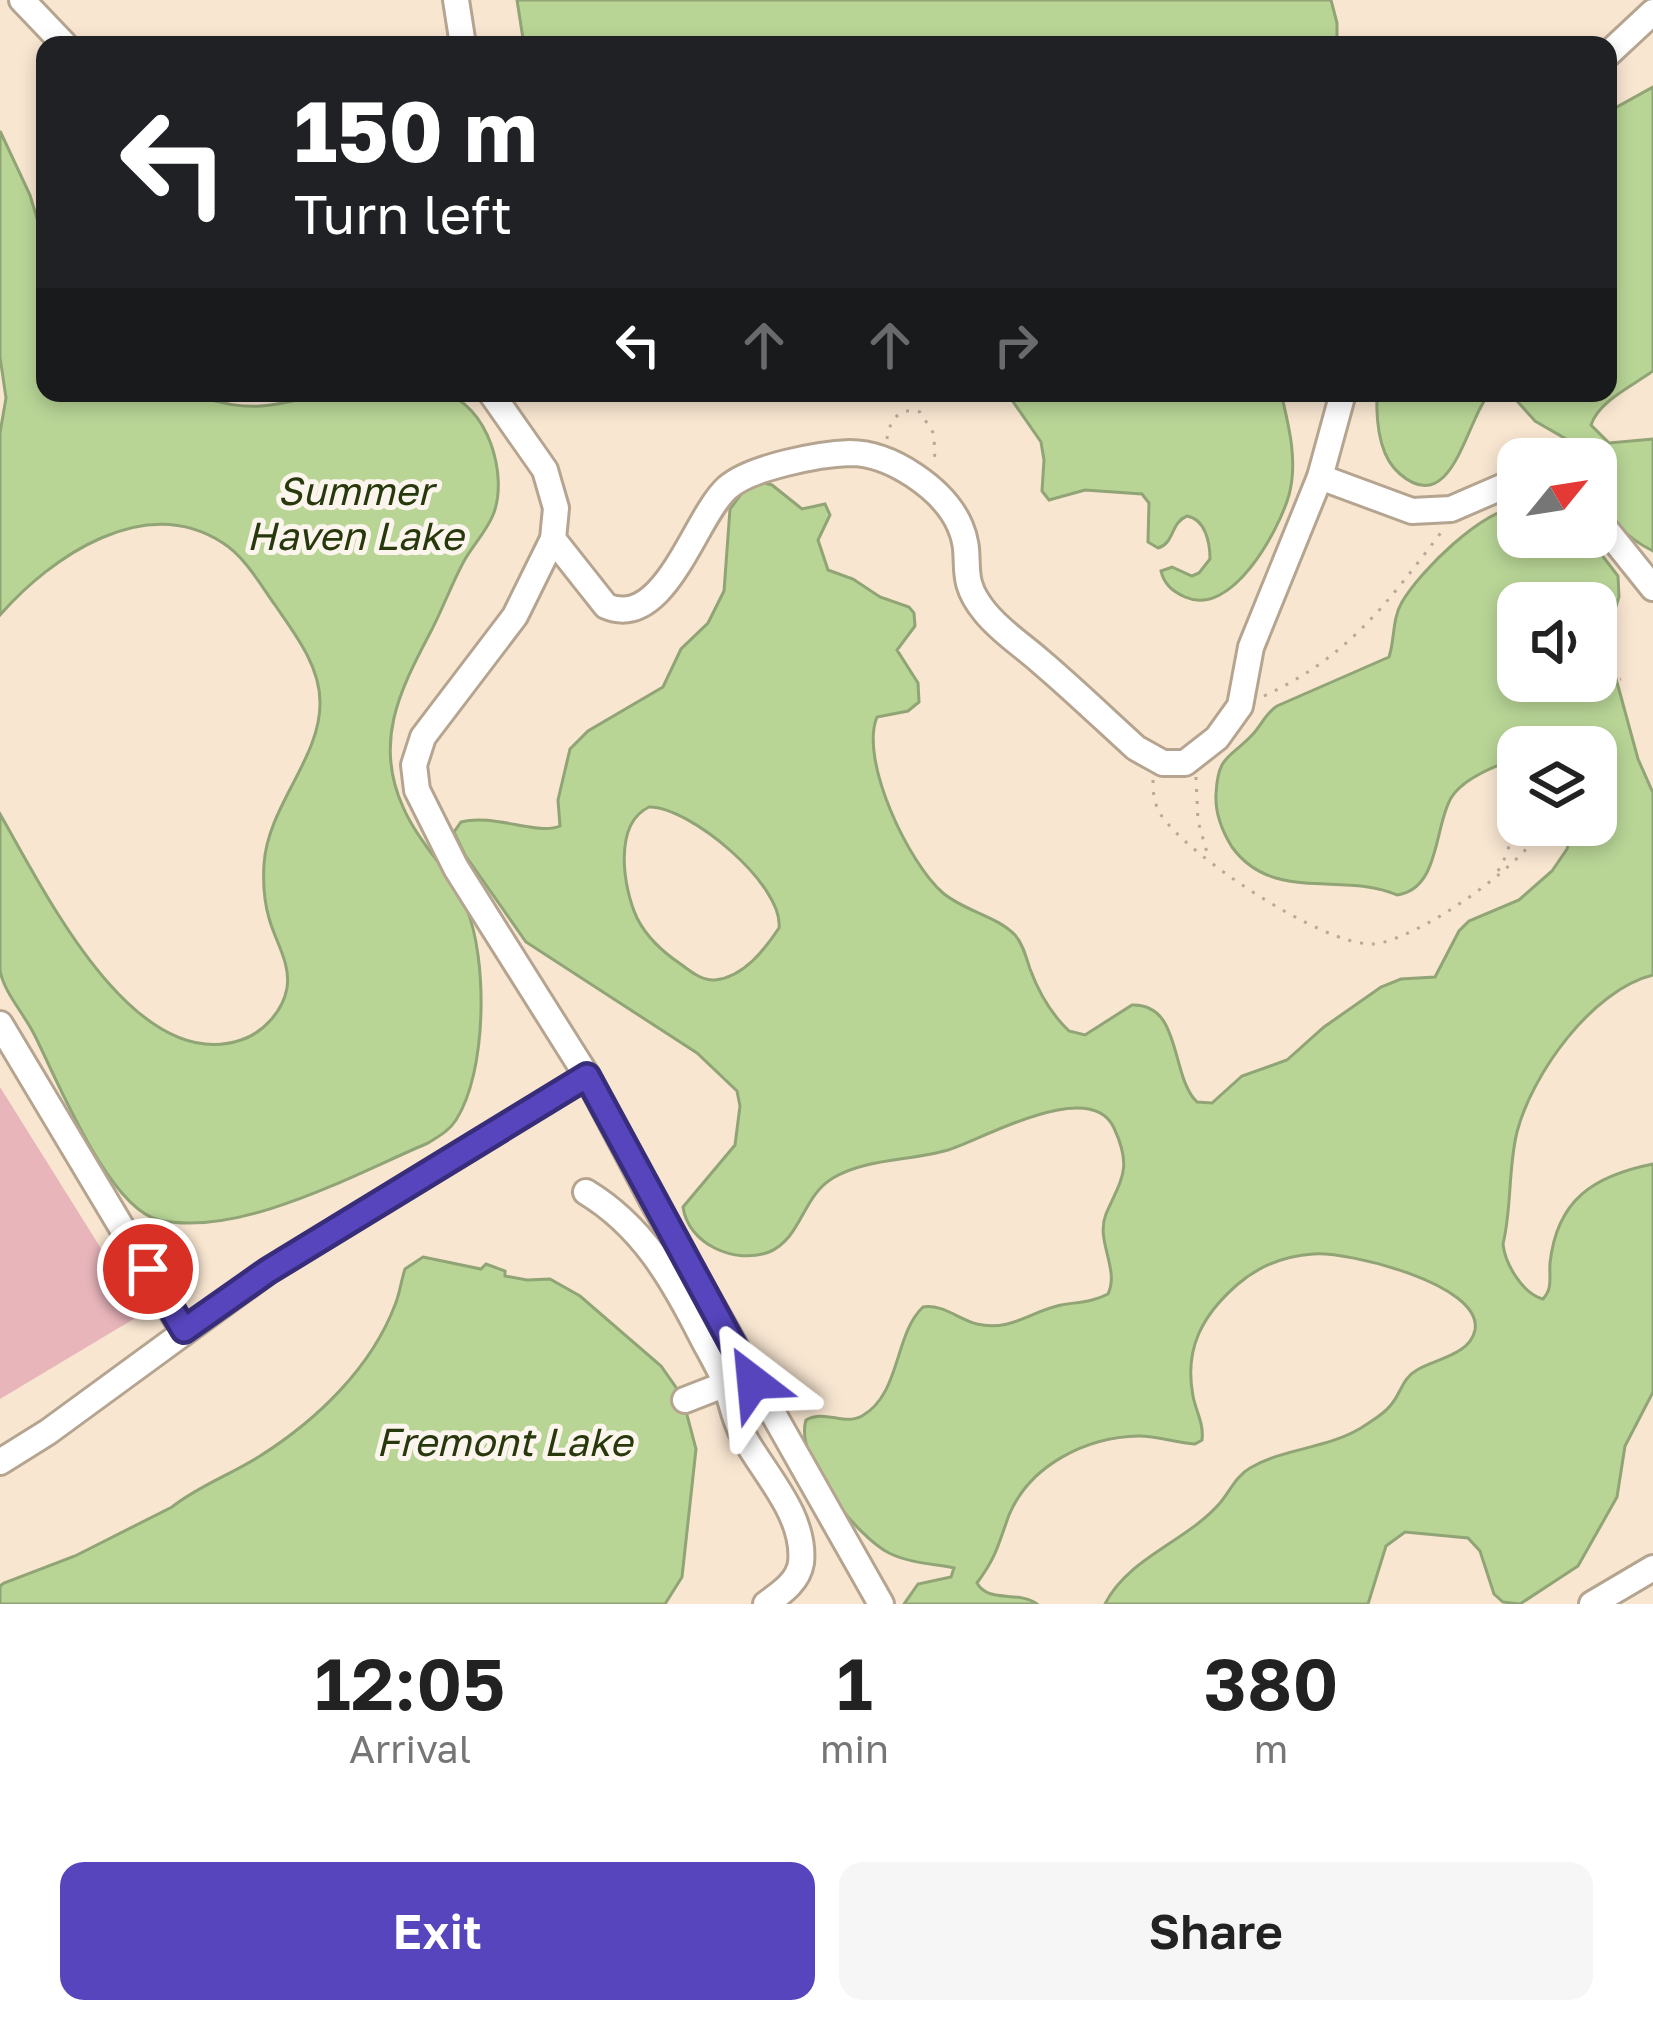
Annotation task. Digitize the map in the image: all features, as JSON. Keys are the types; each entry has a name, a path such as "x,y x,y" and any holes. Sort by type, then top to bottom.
{"street":[{"path":"22,0 56,36"},
{"path":"456,0 462,36"},
{"path":"1617,46 1653,12"},
{"path":"497,402 545,470 556,508 554,539 514,616 423,737 415,778 424,808 456,868 587,1076 881,1604"},
{"path":"554,539 606,606 627,609 668,584 720,496 748,475 846,453 868,455 940,497 962,530 968,586 988,616 1147,755 1173,765 1196,758 1240,706 1251,646 1320,477 1341,402"},
{"path":"1320,477 1412,511 1444,511 1497,489"},
{"path":"1617,543 1653,588"},
{"path":"0,1024 184,1330"},
{"path":"0,1462 268,1271 587,1076"},
{"path":"586,1192 620,1215 655,1254 726,1384 732,1414 789,1510 800,1546 797,1576 766,1604"},
{"path":"685,1400 726,1384"},
{"path":"1592,1604 1653,1568"}],"path":[{"path":"890,464 887,439 892,420 905,411 920,412 934,434 940,497"},
{"path":"1240,706 1310,674 1354,640 1462,505"},
{"path":"1617,681 1621,679"},
{"path":"1147,755 1158,811 1209,860 1303,922 1349,940 1372,944 1421,927 1494,878 1528,846"},
{"path":"1196,758 1198,821 1209,860"},
{"path":"1494,878 1509,846"}],"shaded area":[{"path":"0,1087 142,1314 0,1399"}],"water":[{"path":"517,0 1331,0 1337,23 1337,36 523,36"},
{"path":"1653,87 1653,371 1617,396 1617,107"},
{"name":"Summer Haven Lake","path":"0,131 36,215 36,402 249,406 461,402 483,426 496,462 493,515 464,561 408,677 391,739 395,784 403,807 466,907 481,985 479,1045 466,1099 453,1124 428,1143 296,1200 225,1220 191,1223 159,1220 140,1210 121,1192 86,1139 2,978 0,814 67,928 129,1004 164,1030 201,1044 241,1040 271,1020 287,988 285,961 266,905 264,864 275,822 312,743 319,689 305,651 252,571 223,543 193,529 163,524 102,538 46,572 0,615 0,433 6,398 0,357"},
{"path":"1013,402 1283,402 1293,457 1289,495 1264,548 1236,583 1203,600 1185,597 1172,590 1161,571 1172,567 1192,576 1199,573 1210,559 1202,526 1187,516 1158,548 1148,542 1149,503 1142,494 1085,490 1049,500 1042,491 1041,442"},
{"path":"1377,402 1484,402 1456,459 1433,484 1418,485 1400,474 1387,458"},
{"path":"1518,402 1608,402 1591,425 1604,438 1564,438 1535,421"},
{"path":"1653,439 1653,551 1617,524 1617,442"},
{"path":"764,483 802,509 825,504 830,515 818,540 828,570 914,613 915,626 897,650 918,683 919,702 908,711 877,717 873,736 890,810 930,879 951,899 1015,935 1042,995 1069,1031 1085,1035 1132,1005 1159,1016 1189,1090 1197,1102 1212,1103 1242,1076 1287,1060 1381,987 1401,979 1435,977 1469,921 1519,900 1552,871 1568,846 1617,846 1617,726 1497,726 1497,766 1456,791 1428,869 1411,890 1397,895 1355,885 1288,881 1249,864 1232,847 1220,821 1217,781 1227,758 1277,706 1389,657 1397,615 1411,589 1453,544 1487,519 1497,514 1497,558 1604,558 1618,576 1617,603 1617,582 1497,582 1497,702 1617,702 1617,682 1638,759 1653,793 1653,975 1630,984 1587,1016 1536,1085 1517,1132 1503,1244 1516,1277 1543,1299 1549,1287 1554,1241 1570,1207 1596,1184 1653,1164 1653,1392 1625,1446 1617,1497 1578,1566 1520,1604 1503,1602 1494,1594 1480,1551 1468,1538 1405,1532 1386,1546 1368,1604 1105,1604 1128,1574 1206,1517 1245,1471 1361,1428 1387,1409 1412,1373 1459,1351 1472,1338 1472,1313 1436,1285 1354,1258 1313,1254 1255,1272 1225,1296 1206,1321 1191,1363 1202,1440 1195,1444 1139,1436 1099,1442 1045,1468 1018,1497 993,1558 977,1583 989,1593 1037,1604 904,1604 918,1584 951,1577 954,1568 889,1553 860,1530 818,1474 805,1436 806,1420 820,1416 855,1419 875,1406 923,1307 989,1326 1108,1294 1111,1275 1103,1224 1124,1164 1114,1128 1102,1114 1084,1108 1061,1109 948,1150 860,1167 823,1186 780,1246 742,1256 715,1248 694,1231 683,1207 735,1145 737,1091 697,1053 526,942 454,832 461,822 474,820 560,826 558,800 570,749 588,731 663,687 681,649 708,623 724,591 730,509 744,490","holes":["649,807 666,810 731,851 751,871 776,910 779,928 760,953 726,978 697,976 656,945 637,918 625,874 630,827"]},
{"name":"Fremont Lake","path":"423,1257 481,1269 486,1264 505,1271 505,1276 527,1280 550,1279 580,1296 661,1366 682,1396 696,1449 682,1577 665,1604 0,1604 4,1583 75,1556 172,1507 302,1426 357,1371 385,1328 405,1269"}],"route":[{"path":"148,1269 184,1330 268,1271 587,1076 753,1382"}]}
